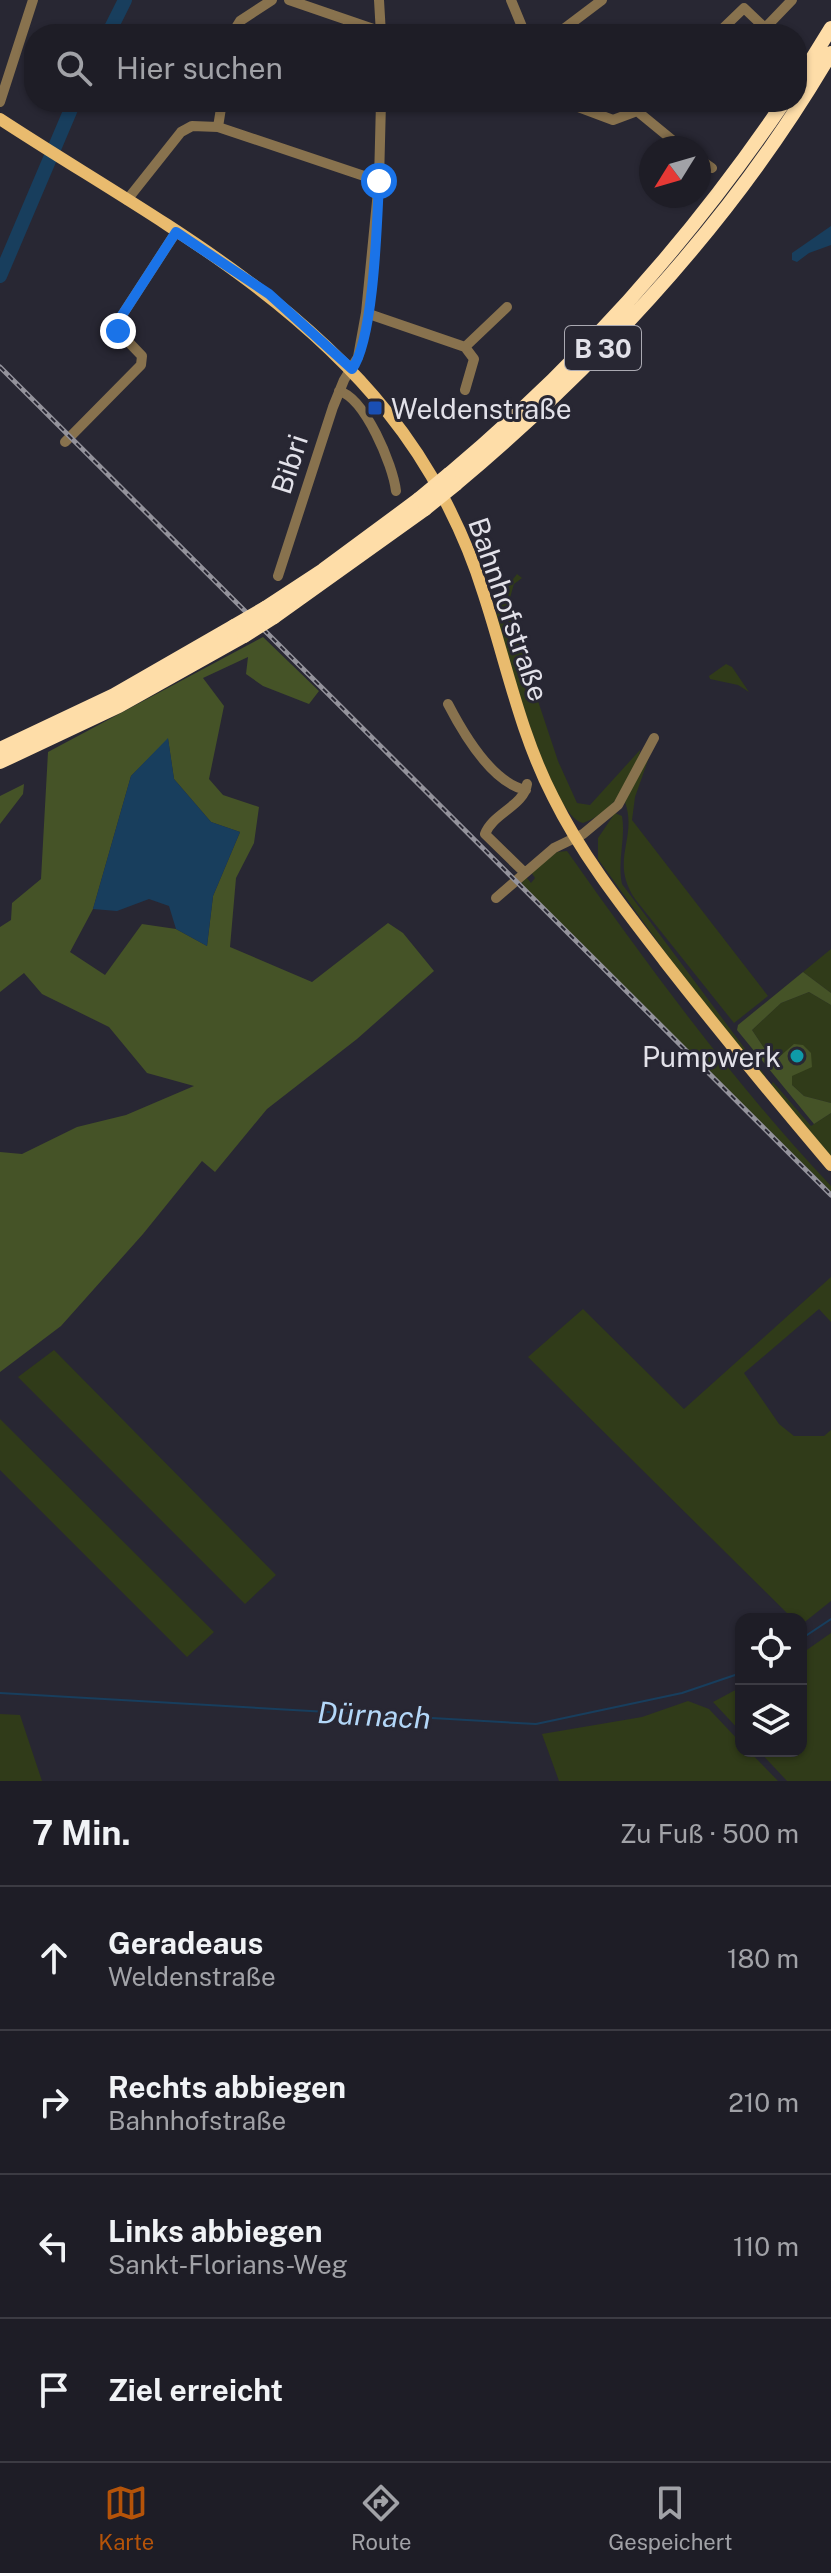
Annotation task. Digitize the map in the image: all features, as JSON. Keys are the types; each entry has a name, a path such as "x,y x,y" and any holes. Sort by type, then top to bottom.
{"highway":[{"path":"807,67 831,28"},
{"name":"B 30","path":"807,86 831,53"},
{"name":"B 30","path":"744,171 778,112"},
{"name":"B 30","path":"0,762 119,706 269,612 422,504 545,405 622,328 788,112"},
{"name":"B 30","path":"0,749 239,631"}],"main road":[{"name":"Bahnhofstraße","path":"0,119 269,294 352,369 408,440 462,535 484,593 526,736 552,796 576,837 632,919 721,1033 831,1165"}],"street":[{"path":"25,24 33,0"},
{"path":"238,24 272,0"},
{"path":"289,0 357,24"},
{"path":"379,0 382,24"},
{"path":"511,0 521,24"},
{"path":"570,24 602,0"},
{"path":"769,24 792,0"},
{"path":"725,24 740,4 761,24"},
{"path":"0,102 24,28"},
{"path":"218,127 220,112"},
{"path":"352,369 358,357 366,313 379,181 381,112"},
{"path":"592,112 613,120 634,112"},
{"path":"638,112 667,136"},
{"path":"127,200 186,127 218,127 379,181"},
{"path":"65,442 141,365 139,352 118,331 117,323 176,232"},
{"path":"465,347 507,307"},
{"path":"366,313 465,347 474,359 465,390"},
{"name":"Bibri","path":"278,576 339,391 352,369"},
{"path":"339,391 354,400 368,422 394,472 396,491"},
{"path":"448,704 494,769 514,787 526,787 490,822 485,834 525,873"},
{"path":"496,898 554,848 576,837 618,805 654,738"}],"green space":[{"path":"517,574 522,578 514,584 507,608 558,761 577,803 590,805 640,750 634,772 621,794 603,812 583,823 570,814 544,764 497,616 498,599"},
{"path":"263,637 319,691 309,704 263,686 246,674 248,657 203,678 224,706 209,779 223,795 259,807 254,843 236,878 230,947 312,982 388,923 403,933 434,971 357,1039 267,1109 215,1172 202,1161 143,1234 61,1326 0,1372 0,1152 22,1154 77,1127 126,1115 194,1086 147,1073 109,1027 42,994 24,973 0,992 0,927 11,920 12,903 41,879 48,752","holes":["168,739 174,779 211,822 240,832 213,896 207,946 176,929 142,924 105,975 70,952 93,909 131,776"]},
{"path":"726,664 732,667 749,692 738,685 710,679 709,676"},
{"path":"653,746 635,797 632,820 768,996 734,1023 635,899 624,873 628,827 625,802"},
{"path":"24,784 23,794 0,824 0,796"},
{"path":"615,813 622,816 623,825 622,884 766,1077 763,1078 683,977 598,859 598,838"},
{"path":"567,851 693,1023 760,1106 831,1186 831,1192 521,884 526,877 531,883 535,878 531,872 557,852"},
{"path":"831,949 831,993 803,972"},
{"path":"803,972 831,993 831,1005 809,992 781,1003 752,1030 770,1057 778,1058 794,1044 803,1045 811,1053 812,1067 792,1076 792,1085 804,1096 831,1103 831,1113 814,1124 737,1030 738,1025"},
{"path":"809,992 831,1005 831,1103 804,1096 792,1085 791,1076 778,1058 770,1057 752,1030 781,1003"},
{"path":"773,1082 811,1126 831,1113 831,1158 771,1085"},
{"path":"831,1277 831,1322 819,1309 744,1373 779,1424 794,1436 824,1436 831,1430 831,1601 807,1620 807,1613 787,1613 528,1357 583,1309 684,1409"},
{"path":"54,1350 276,1575 245,1604 18,1377"},
{"path":"0,1419 214,1632 187,1657 0,1470"},
{"path":"831,1633 831,1781 787,1781 765,1757 807,1757 807,1650"},
{"path":"735,1690 735,1726 713,1702"},
{"path":"688,1701 709,1709 735,1737 735,1757 755,1757 778,1781 559,1781 542,1734 642,1717"},
{"path":"0,1714 20,1715 42,1781 0,1781"}],"water":[{"path":"831,226 831,245 809,253 797,262 792,260 792,253"},
{"path":"168,738 174,779 211,822 240,832 213,896 207,946 176,929 169,906 149,899 117,911 93,909 131,776"}],"waterway":[{"path":"113,24 125,0"},
{"path":"0,276 70,112"},
{"name":"Dürnach","path":"807,1635 831,1619"},
{"name":"Dürnach","path":"0,1693 536,1724 682,1693 735,1675"}],"railway":[{"path":"0,367 831,1195"}],"place":[{"name":"Weldenstraße","path":"375,408"},
{"name":"Pumpwerk","path":"797,1056"}],"route":[{"path":"118,331 117,323 176,232 269,294 352,369 358,357 366,313 374,257 379,181"}]}
